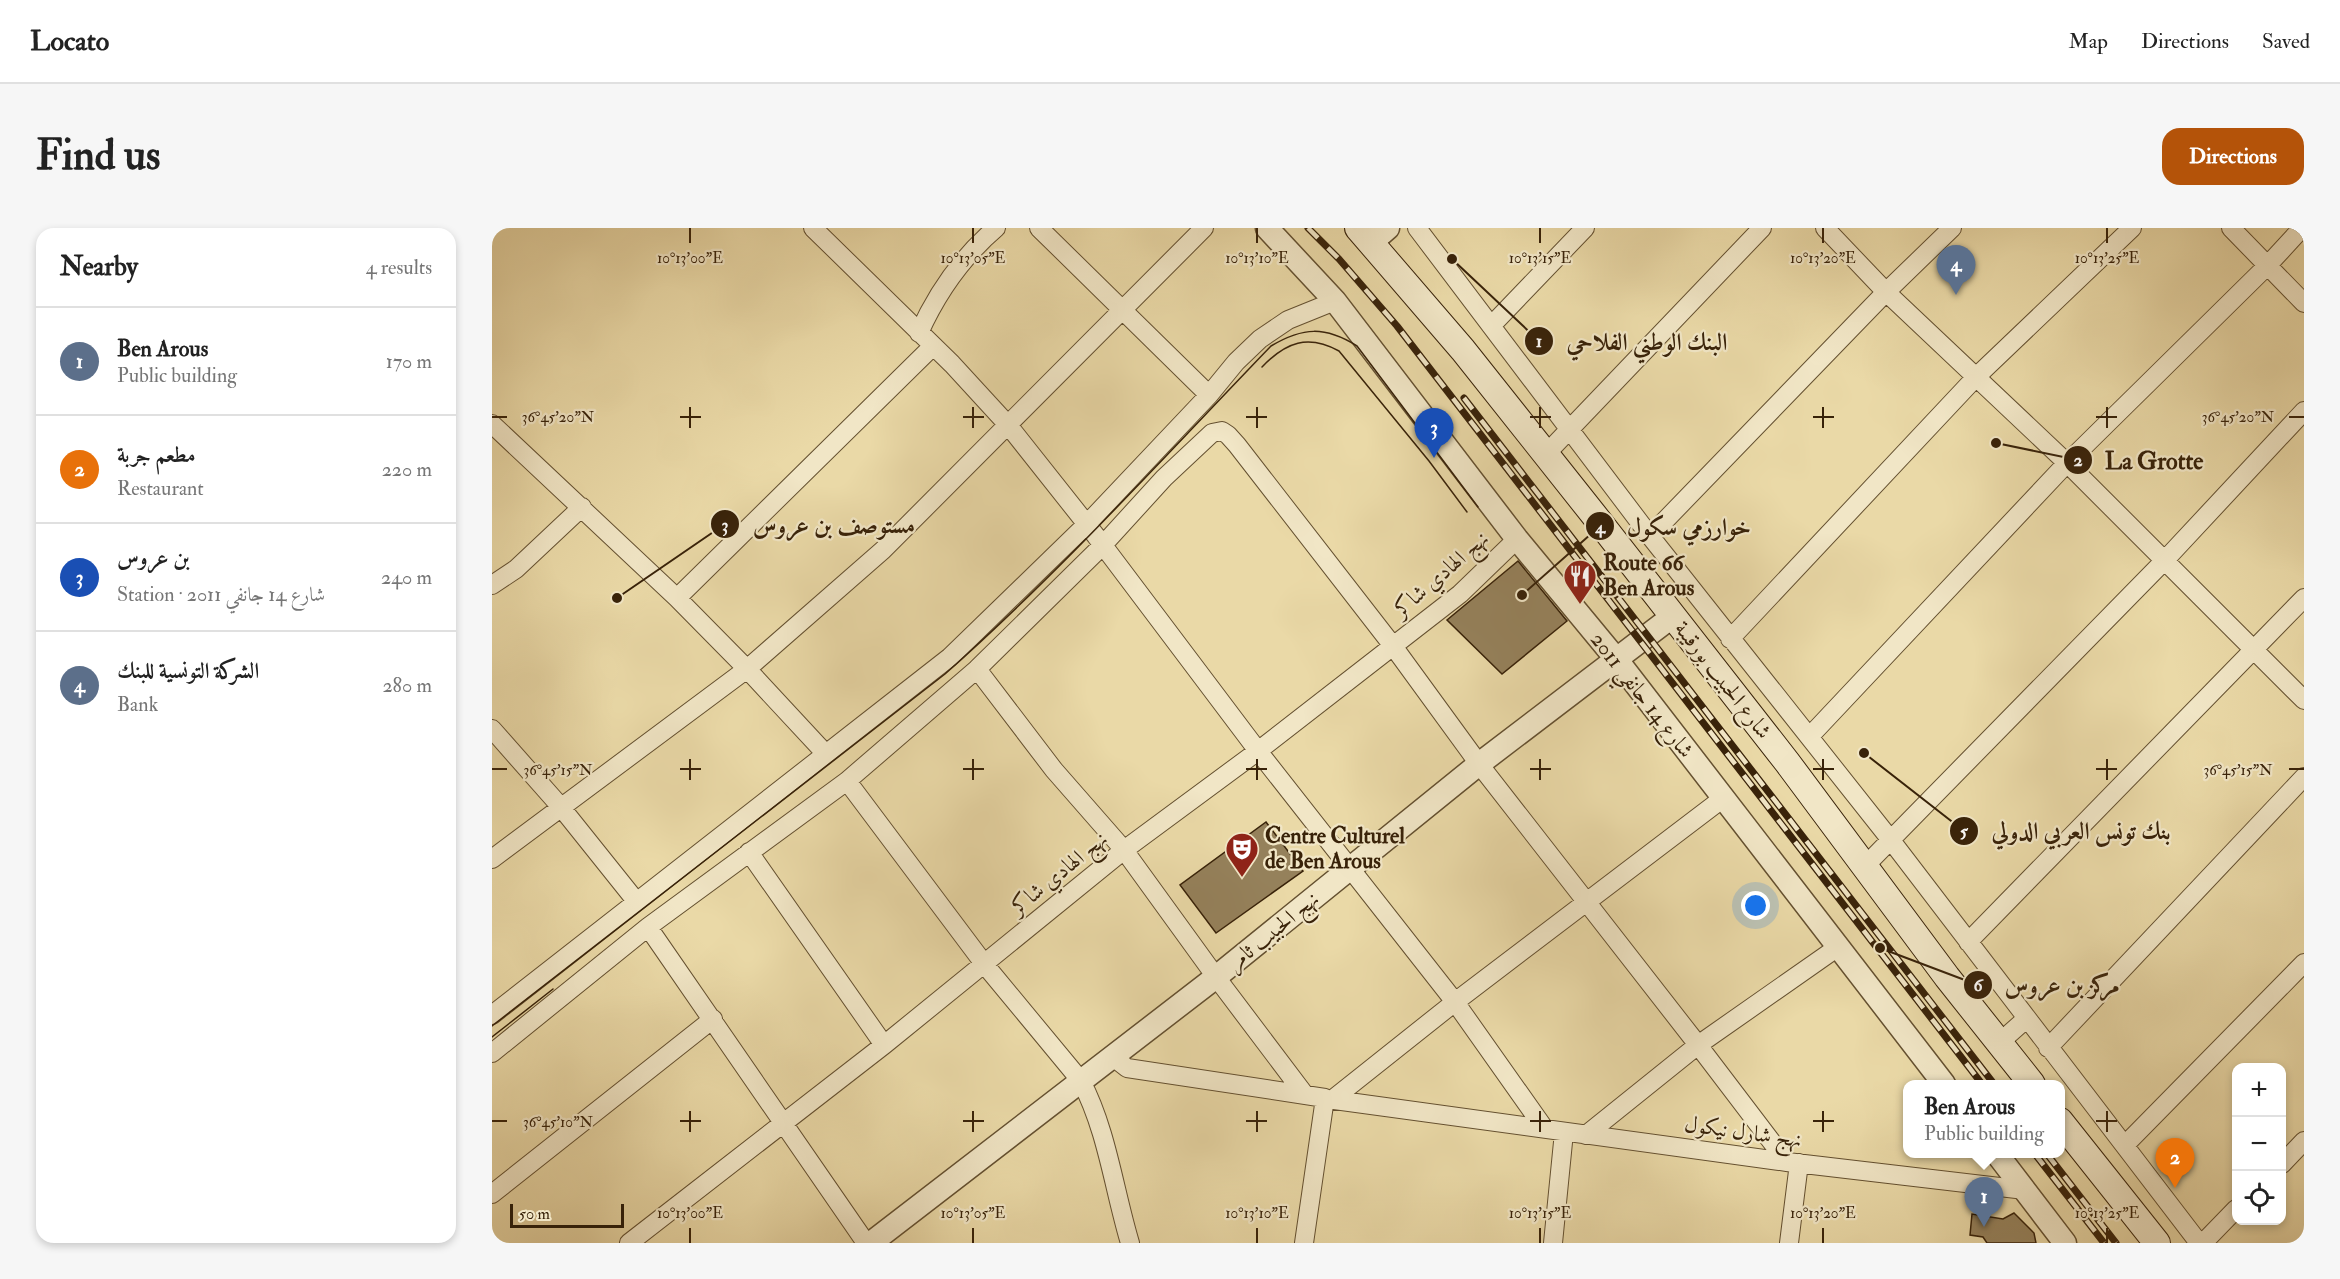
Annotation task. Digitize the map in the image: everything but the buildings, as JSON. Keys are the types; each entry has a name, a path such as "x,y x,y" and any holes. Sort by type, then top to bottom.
{"main road":[{"name":"شارع الحبيب بورقيبة","path":"1373,233 1462,350 1673,616 1947,977 2029,1080"},
{"path":"2065,1126 2157,1243"}],"street":[{"path":"919,333 934,300 982,239 996,228"},
{"path":"1039,228 1122,312 1209,394"},
{"path":"492,860 561,806 747,669 883,550 1204,228"},
{"name":"شارع 14 جانفي 2011","path":"1267,228 1335,301 1517,539 1617,660 1941,1080"},
{"path":"1417,228 1650,536 1730,639 1810,736 2048,1048 2201,1243 2232,1213"},
{"path":"1491,326 1585,228"},
{"path":"1545,455 1762,228"},
{"path":"1825,228 1886,292 2067,463 2304,700"},
{"path":"1650,536 1886,292 1952,228"},
{"path":"1730,639 1976,377 2132,228"},
{"path":"2231,228 2304,303"},
{"path":"1810,736 2067,463 2267,266 2302,228"},
{"path":"819,230 952,364 1008,425 1258,751 1455,1002 1544,1128"},
{"path":"492,1015 950,657 1086,525 1209,394 1236,362 1260,339 1288,320 1335,301"},
{"path":"677,598 933,346"},
{"path":"1865,866 2165,560 2304,411"},
{"path":"492,424 677,598 825,753"},
{"path":"492,1053 648,927 847,781 977,669 1102,546 1164,478 1212,433 1222,431 1237,445 1393,646 1479,764 1792,1162 1789,1243"},
{"path":"492,585 516,569 582,507"},
{"name":"نهج الهادي شاكر","path":"629,1243 985,965 1124,850 1258,751 1460,594 1517,539"},
{"path":"1673,616 1697,596"},
{"path":"1968,942 2304,598"},
{"name":"نهج الحبيب ثامر","path":"871,1243 1216,977 1479,764 1673,616"},
{"path":"977,669 1054,770 1124,850 1305,1095"},
{"path":"492,729 561,806 636,901"},
{"path":"2048,1048 2304,777"},
{"path":"847,781 985,965 1081,1081 1089,1096 1096,1119 1130,1243"},
{"path":"1304,1243 1329,1099 1722,799"},
{"path":"749,852 884,1045"},
{"path":"648,927 866,1243"},
{"path":"1586,1135 1698,1045 1838,947"},
{"path":"2125,1145 2304,963"},
{"path":"492,1194 713,1019"},
{"path":"1999,1043 2026,1019"},
{"name":"نهج شارل نيكول","path":"1113,1057 1127,1068 1329,1099 1792,1162 2025,1190"},
{"path":"1553,1243 1564,1132"},
{"path":"2286,1160 2304,1141"},
{"path":"2000,1158 2065,1243"}],"tram line":[{"path":"492,1026 945,674 1070,555 1271,346 1293,335 1314,331 1335,335 1357,346 1478,507"},
{"path":"1262,367 1271,358 1298,343 1317,343 1339,351 1429,461 1467,512"},
{"path":"492,1037 553,989"}],"railway":[{"path":"1308,228 1339,259 1397,326 1979,1080"},
{"path":"1464,398 1991,1080"},
{"path":"2038,1158 2104,1243"},
{"path":"2050,1158 2116,1243"}],"place":[{"name":"البنك الوطني الفلاحي","path":"1452,259"},
{"name":"الشركة التونسية للبنك","path":"1956,295"},
{"name":"La Grotte","path":"1996,443"},
{"name":"بن عروس","path":"1434,458"},
{"name":"خوارزمي سكول","path":"1522,595"},
{"name":"مستوصف بن عروس","path":"617,598"},
{"name":"Route 66 Ben Arous","path":"1580,605"},
{"name":"بنك تونس العربي الدولي","path":"1864,753"},
{"name":"Centre Culturel de Ben Arous","path":"1242,878"},
{"name":"مركز بن عروس","path":"1880,948"},
{"name":"مطعم جربة","path":"2175,1188"},
{"name":"Ben Arous","path":"1984,1227"}]}
